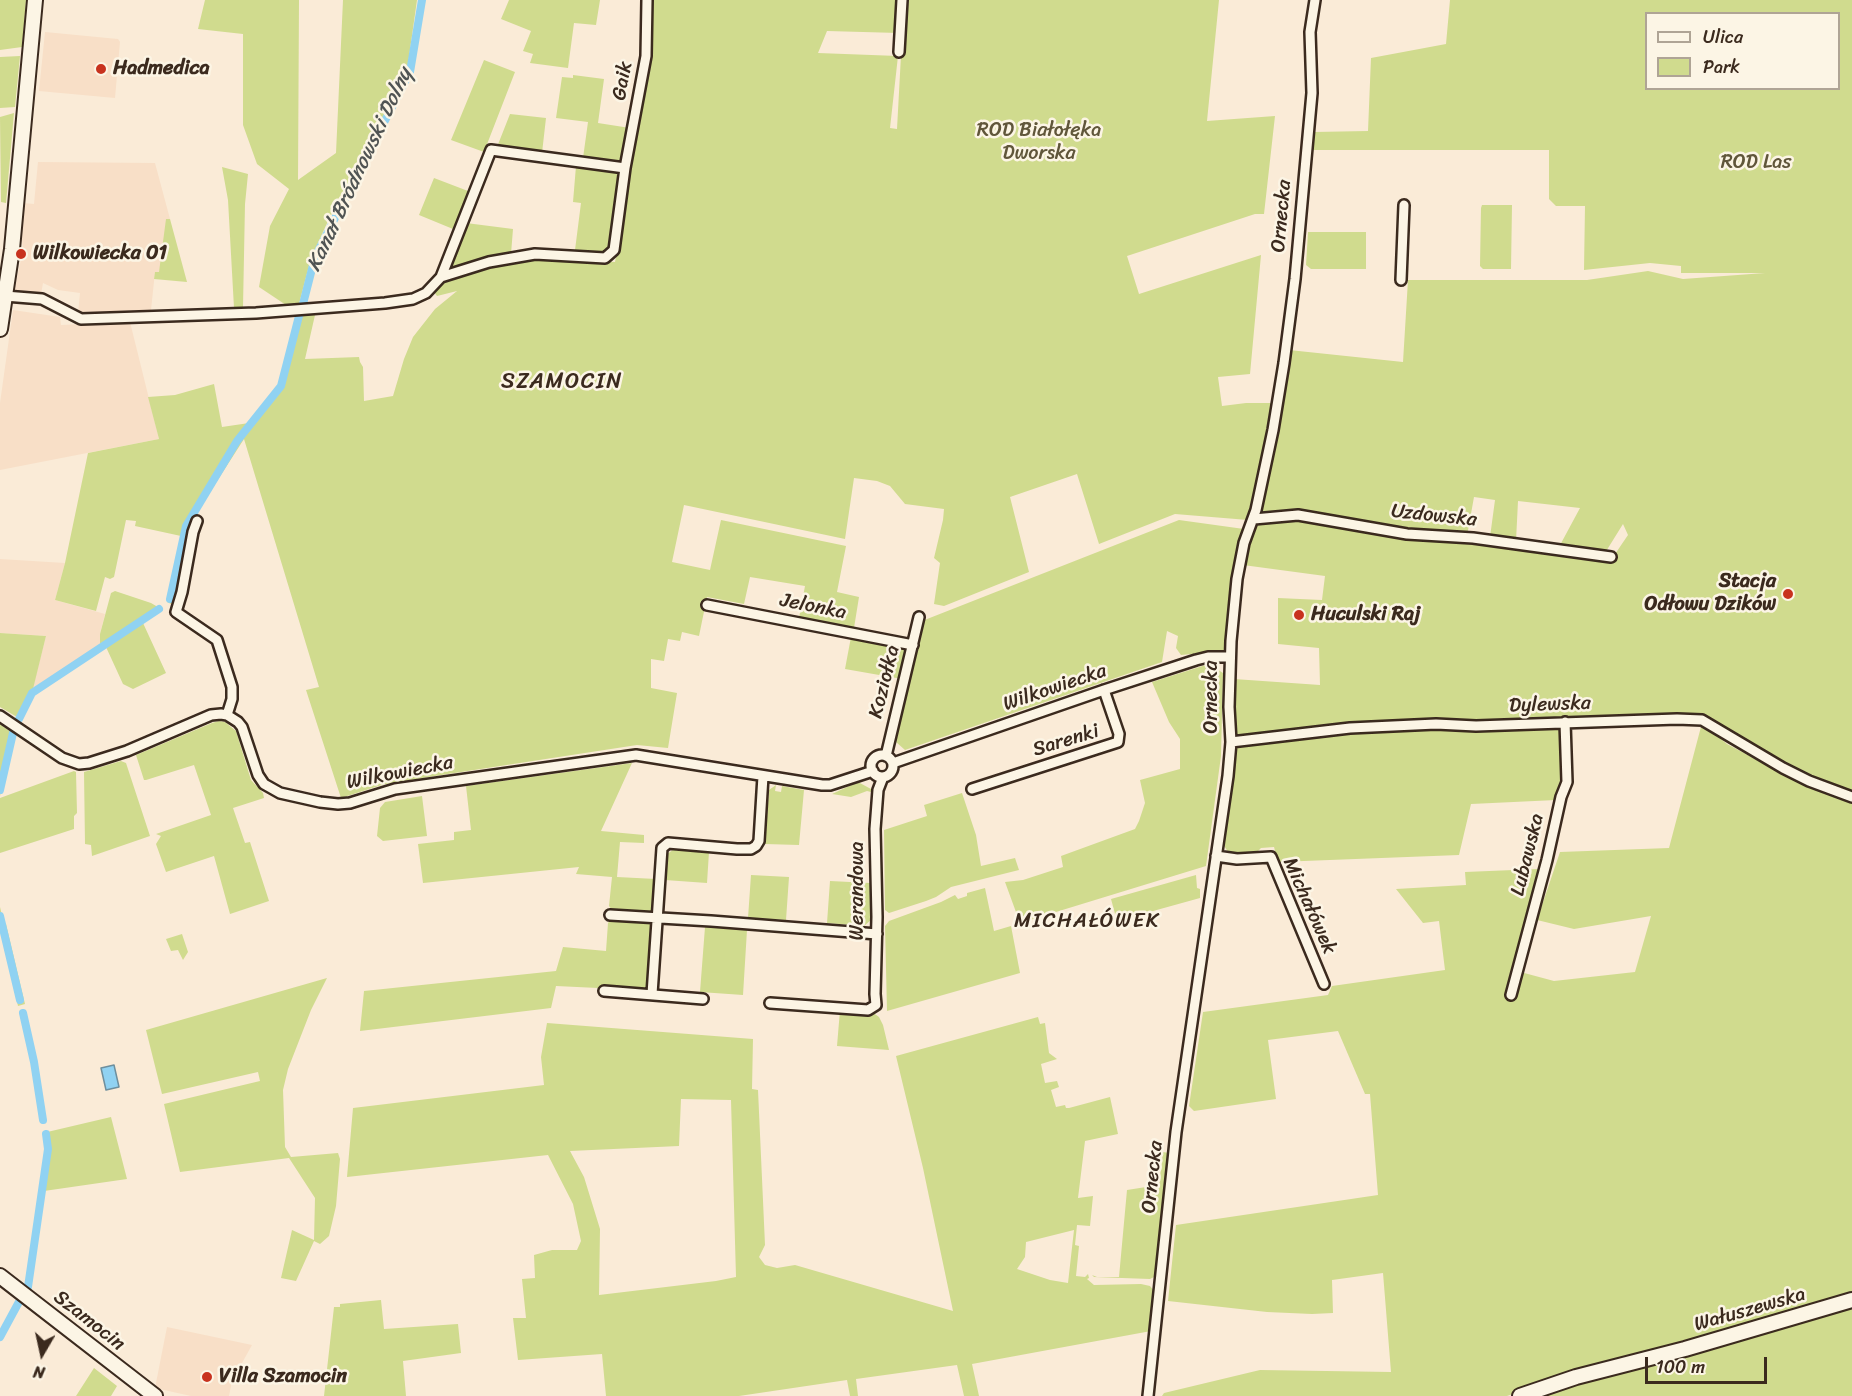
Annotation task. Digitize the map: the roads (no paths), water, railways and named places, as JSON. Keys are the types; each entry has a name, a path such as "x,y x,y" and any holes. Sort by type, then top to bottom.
{"street":[{"path":"0,329 12,249 35,0"},
{"name":"Gaik","path":"441,277 489,262 536,254 605,258 614,250 625,168 646,56 647,0"},
{"path":"899,52 902,0"},
{"name":"Ornecka","path":"1148,1396 1176,1132 1228,776 1231,742 1228,707 1230,657 1240,558 1254,519 1273,430 1292,299 1312,93 1310,32 1316,0"},
{"path":"5,296 42,299 81,319 252,313 413,299 426,293 441,277 491,150 625,168"},
{"path":"1401,279 1404,205"},
{"name":"Uzdowska","path":"1254,519 1298,515 1407,534 1473,538 1611,557"},
{"path":"0,716 62,759 79,764 127,751 215,714 227,715 232,699 232,687 217,640 176,612 197,521"},
{"name":"Jelonka","path":"706,605 913,645"},
{"name":"Koziołka","path":"886,756 919,617"},
{"name":"Wilkowiecka","path":"893,763 1196,660 1208,657 1230,657"},
{"name":"Sarenki","path":"972,789 1118,742 1119,734 1104,690"},
{"name":"Wilkowiecka","path":"227,715 242,727 258,775 264,784 280,793 338,804 350,803 396,789 636,755 830,785 873,771"},
{"name":"Dylewska","path":"1231,742 1350,728 1436,724 1476,726 1701,720 1809,782 1852,797"},
{"name":"Lubawska","path":"1511,996 1561,797 1567,782 1565,722"},
{"path":"879,756 889,757 893,763 892,771 883,777 873,771 874,759 879,756"},
{"path":"652,994 662,848 668,843 737,849 751,849 756,846 759,841 763,776"},
{"name":"Werandowa","path":"770,1003 868,1010 876,1005 875,829 878,790 883,777"},
{"name":"Michałówek","path":"1216,856 1237,859 1271,857 1324,984"},
{"path":"610,915 720,921 876,934"},
{"path":"604,991 703,999"},
{"name":"Szamocin","path":"0,1276 155,1396"},
{"name":"Wałuszewska","path":"1520,1396 1576,1377 1685,1349 1852,1300"}],"water":[{"path":"114,1065 119,1087 106,1090 101,1068"}],"waterway":[{"name":"Kanał Bródnowski Dolny","path":"303,304 315,257 410,72 422,0"},
{"name":"Kanał Bródnowski Dolny","path":"170,599 186,526 237,441 281,386 299,316"},
{"name":"Kanał Bródnowski Dolny","path":"19,719 32,693 159,609"},
{"name":"Kanał Bródnowski Dolny","path":"0,790 13,733"},
{"name":"Kanał Bródnowski Dolny","path":"0,916 20,1000"},
{"name":"Kanał Bródnowski Dolny","path":"23,1013 34,1062 43,1120"},
{"name":"Kanał Bródnowski Dolny","path":"28,1287 48,1149 46,1134"},
{"name":"Kanał Bródnowski Dolny","path":"0,1337 20,1300"}],"place":[{"name":"Hadmedica","path":"101,69"},
{"name":"Wilkowiecka 01","path":"21,254"},
{"name":"Stacja Odłowu Dzików","path":"1788,594"},
{"name":"Huculski Raj","path":"1299,615"},
{"name":"Villa Szamocin","path":"207,1377"}],"district":[{"name":"SZAMOCIN","path":"562,382"},
{"name":"MICHAŁÓWEK","path":"1087,922"}],"park label":[{"name":"ROD Białołęka Dworska","path":"1039,142"},
{"name":"ROD Las","path":"1756,163"}]}
